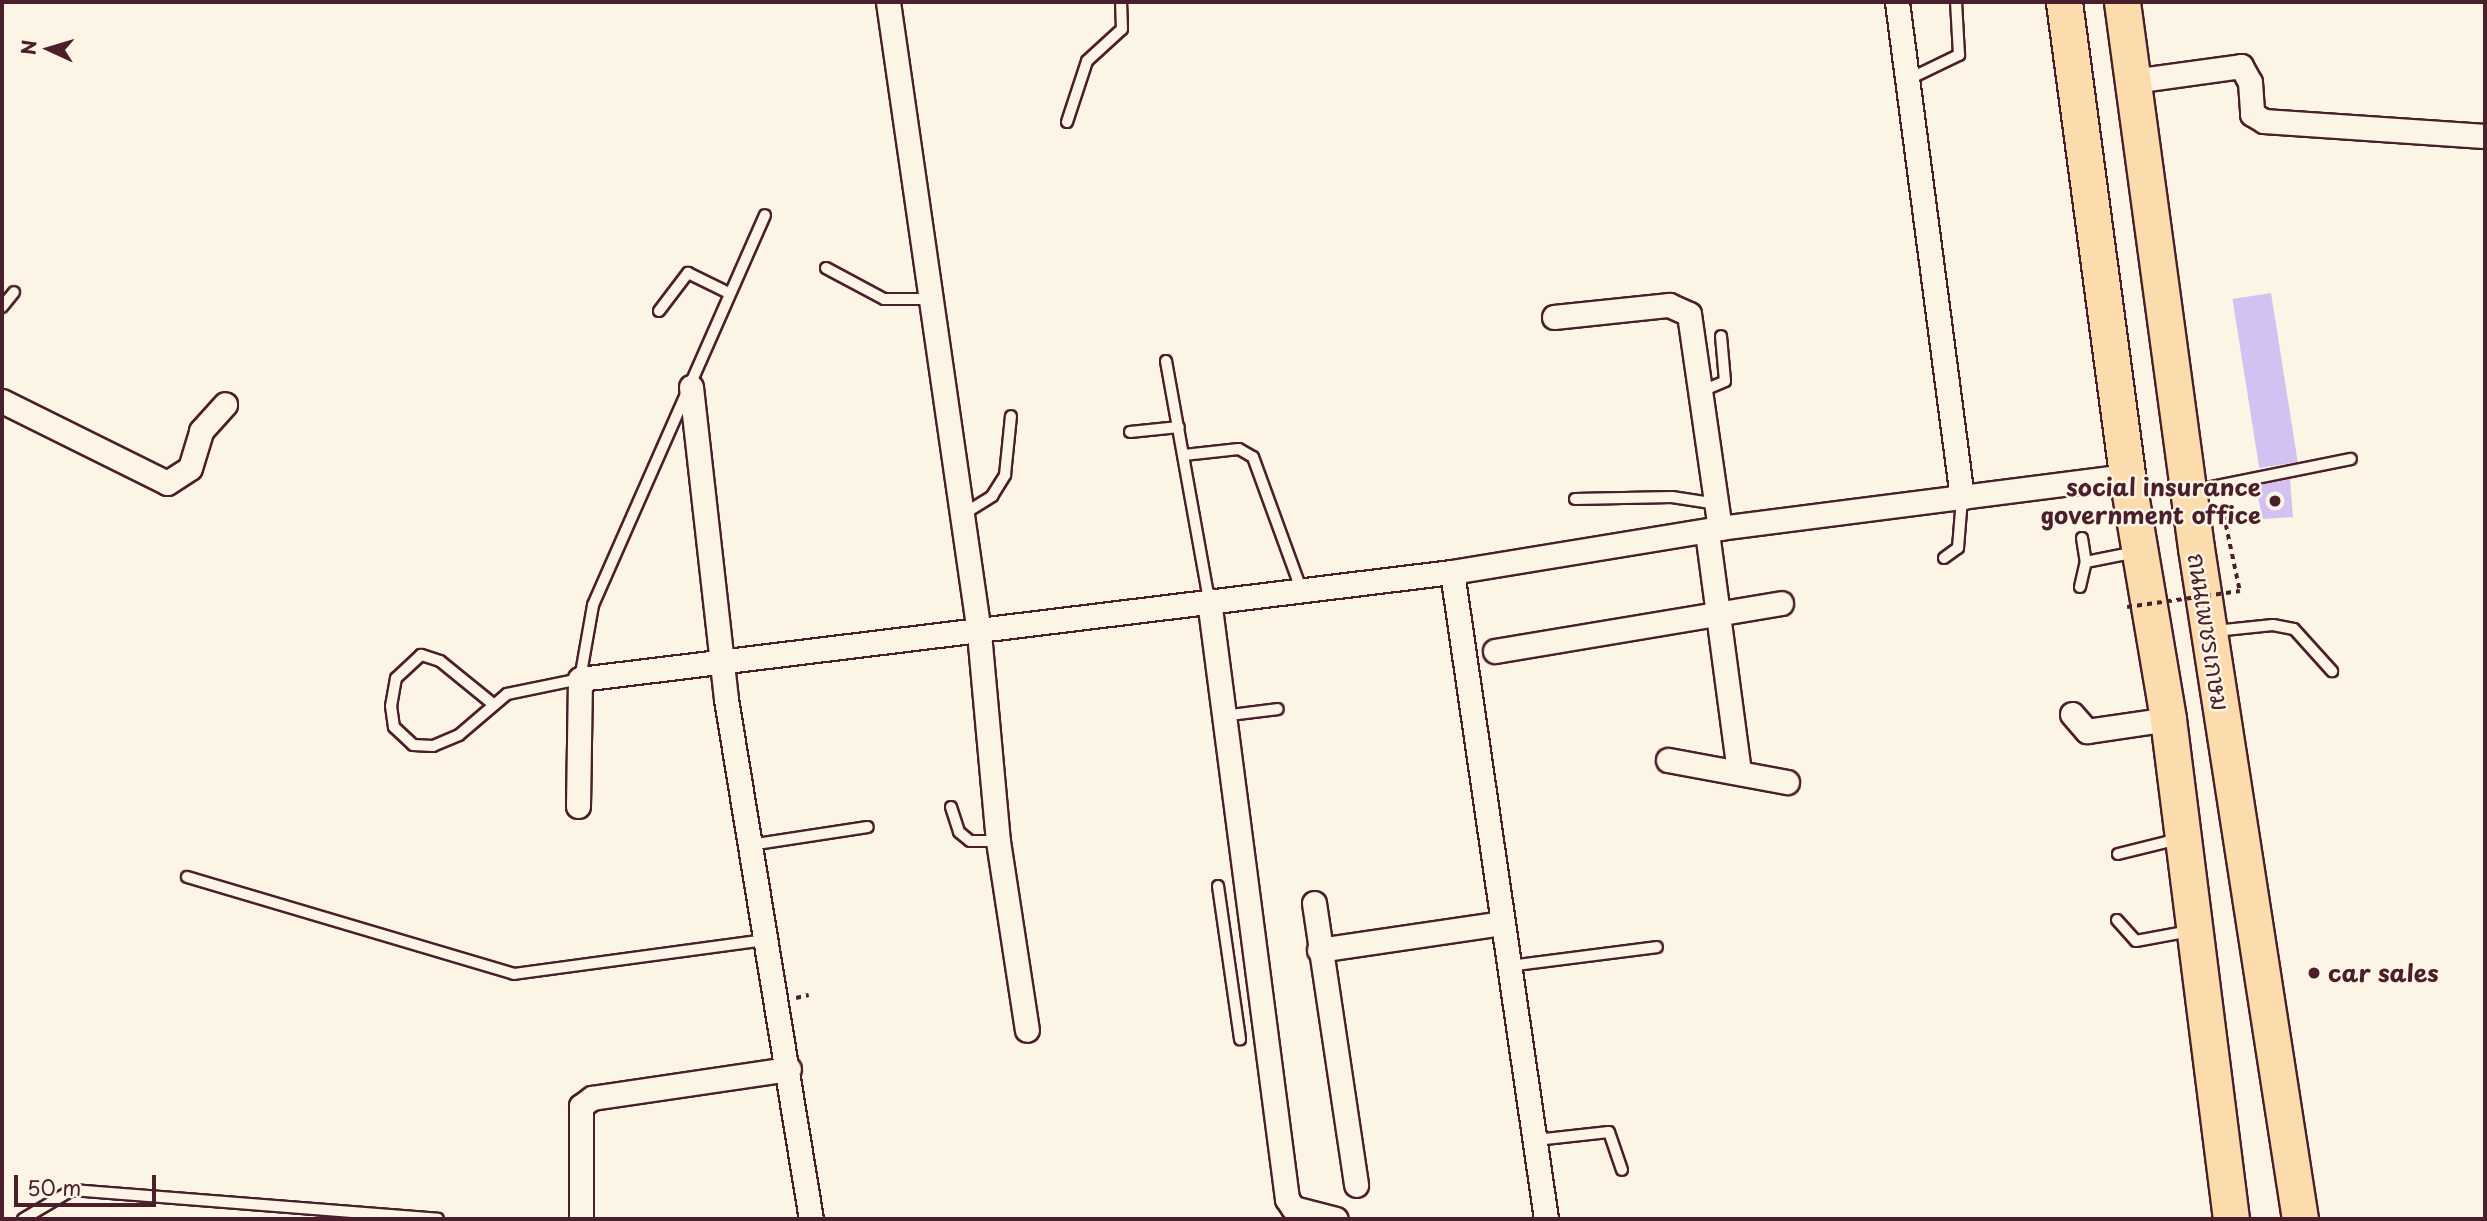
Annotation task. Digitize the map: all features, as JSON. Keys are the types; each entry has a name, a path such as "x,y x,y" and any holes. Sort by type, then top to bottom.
{"main road":[{"path":"2064,2 2127,477 2168,719 2231,1219"},
{"name":"ถนนเพชรเกษม","path":"2122,2 2209,631 2300,1219"}],"street":[{"path":"888,2 979,633 998,841 1027,1030"},
{"path":"1897,2 1962,498"},
{"path":"2133,81 2241,66 2250,82 2252,114 2264,121 2485,136"},
{"path":"1554,317 1681,307 1691,323 1717,504 1713,530 1718,616 1739,771"},
{"path":"691,387 722,661 811,1219"},
{"path":"2,401 167,483 190,468 201,431 225,404"},
{"path":"578,806 580,679 979,633 1209,600 1452,572 1713,530 2127,477"},
{"path":"1452,572 1546,1219"},
{"path":"1209,600 1249,933 1287,1199 1293,1208 1336,1219"},
{"path":"1495,652 1718,616 1781,603"},
{"path":"2072,714 2087,731 2168,719"},
{"path":"1668,760 1787,782"},
{"path":"1314,903 1356,1185"},
{"path":"1319,950 1502,923"},
{"path":"581,1219 581,1106 593,1098 789,1069"}],"lane":[{"path":"1067,122 1087,61 1122,29 1121,2"},
{"path":"1907,80 1958,55 1955,2"},
{"path":"493,704 440,661 421,655 408,660 396,678 391,706 394,727 413,745 433,746 459,735 493,704 533,684 580,679 593,605 765,215"},
{"path":"826,268 884,299 929,299"},
{"path":"659,311 688,273 729,293"},
{"path":"2,307 14,292"},
{"path":"1702,391 1726,378 1721,336"},
{"path":"1166,361 1209,600"},
{"path":"962,515 992,496 1005,475 1011,416"},
{"path":"1130,432 1179,427"},
{"path":"1184,455 1239,449 1253,457 1301,589"},
{"path":"2190,495 2351,459"},
{"path":"1575,499 1672,497 1717,504"},
{"path":"1944,558 1958,548 1962,498"},
{"path":"2080,587 2086,562 2082,538"},
{"path":"2086,562 2138,551"},
{"path":"2209,631 2273,625 2294,629 2332,671"},
{"path":"1222,716 1278,709"},
{"path":"951,807 958,832 970,841 998,841"},
{"path":"750,845 868,827"},
{"path":"2118,854 2182,838"},
{"path":"187,877 514,974 766,940"},
{"path":"1218,886 1240,1040"},
{"path":"2117,920 2136,942 2193,930"},
{"path":"1226,937 1249,933"},
{"path":"1508,966 1657,947"},
{"path":"1535,1140 1609,1132 1622,1170"},
{"path":"23,1219 72,1190 438,1219"}],"path":[{"path":"2127,607 2240,591 2224,515 2190,495"}],"building":[{"path":"2271,293 2298,462 2259,468 2232,299"},
{"name":"social insurance government office","path":"2290,479 2293,517 2263,519 2255,486"}],"place":[{"name":"social insurance government office","path":"2275,501"},
{"name":"car sales","path":"2314,973"}]}
